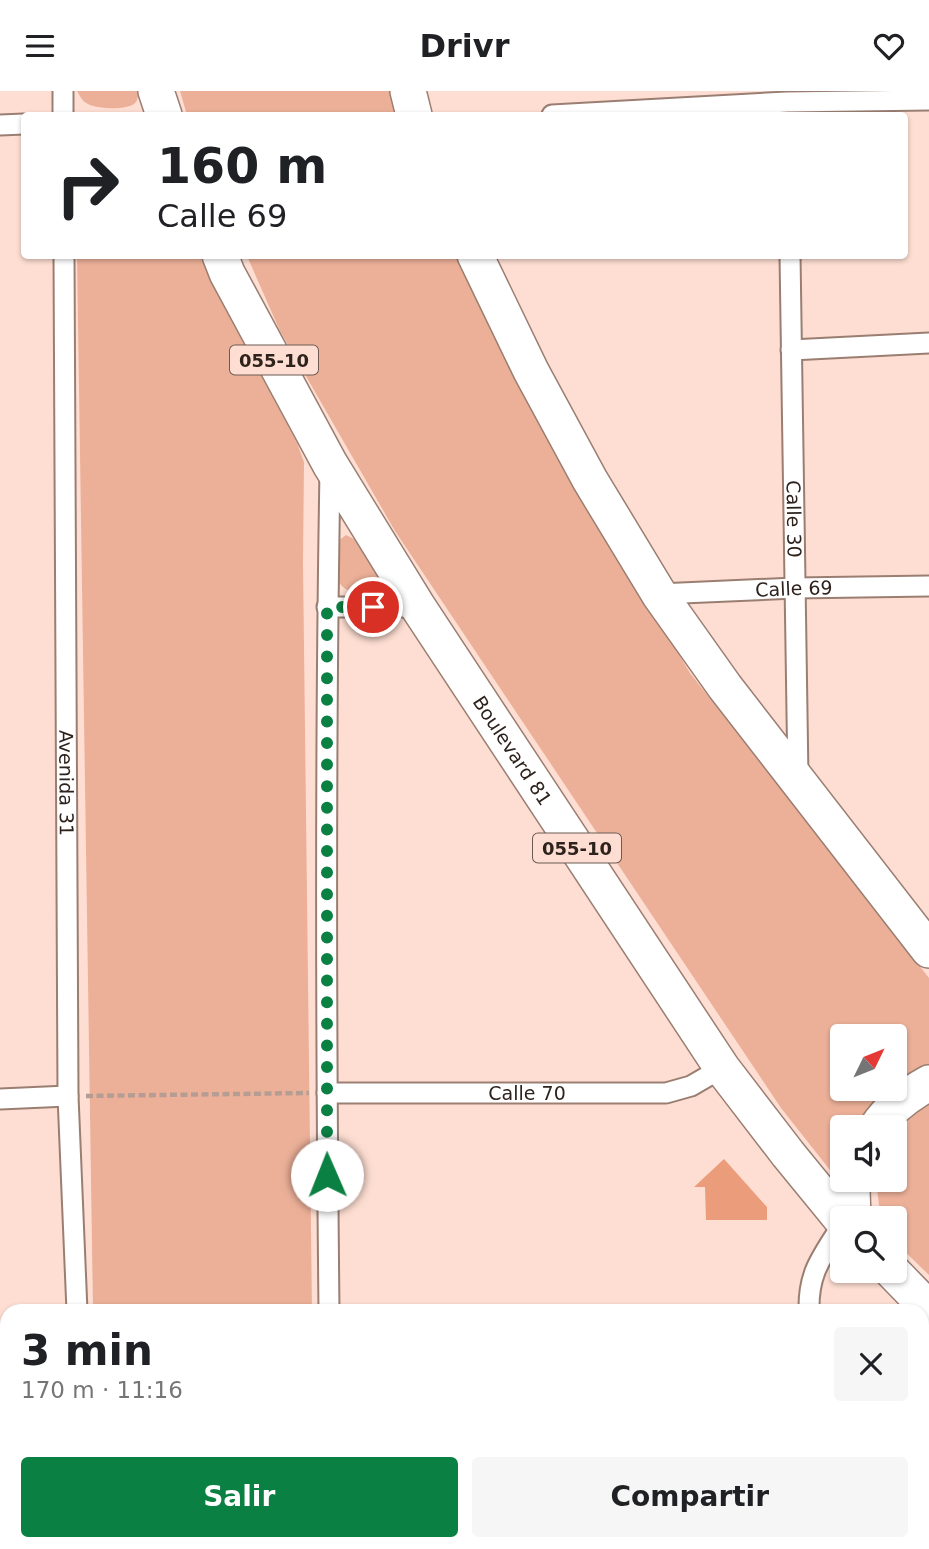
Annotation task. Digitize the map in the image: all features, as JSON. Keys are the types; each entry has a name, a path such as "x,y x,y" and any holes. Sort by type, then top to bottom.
{"highway":[{"path":"156,91 163,112"},
{"path":"408,91 413,112"},
{"name":"Boulevard 81","path":"222,259 330,464 418,607 722,1068 830,1208"},
{"path":"477,259 531,371 590,480 659,594 725,687 929,950"},
{"path":"886,1115 906,1096 929,1083"},
{"path":"903,1283 924,1304"}],"street":[{"path":"63,91 63,112"},
{"path":"611,112 788,103 929,100"},
{"path":"0,125 21,124"},
{"name":"Avenida 31","path":"64,259 68,1096 77,1304"},
{"name":"Calle 30","path":"790,259 798,783"},
{"path":"791,350 929,343"},
{"path":"328,1304 327,607 330,464"},
{"name":"Calle 69","path":"659,594 929,586"},
{"path":"327,607 418,607"},
{"name":"Calle 70","path":"327,1093 666,1093 691,1086 722,1068"},
{"path":"0,1098 68,1096"},
{"path":"809,1304 809,1291 817,1264 830,1243"}],"path":[{"path":"68,1096 327,1093"}],"shaded area":[{"path":"77,91 139,91 137,101 132,105 113,108 88,104"},
{"path":"180,91 389,91 398,112 186,112"},
{"path":"77,259 203,259 231,318 297,443 304,462 312,1304 93,1304"},
{"path":"248,259 458,259 549,438 690,673 929,978 929,1067 907,1080 907,1024 830,1024 830,1101 883,1101 871,1115 830,1115 830,1170 781,1108 395,531 280,331"},
{"path":"346,535 354,539 380,578 373,589 362,592 347,590 338,580 334,544"},
{"path":"929,1099 929,1275 907,1254 907,1206 879,1205 877,1192 907,1192 907,1117"}],"building":[{"path":"724,1159 767,1207 767,1220 706,1220 705,1187 694,1187"}],"route":[{"path":"327,1175 327,607 373,607"}]}
